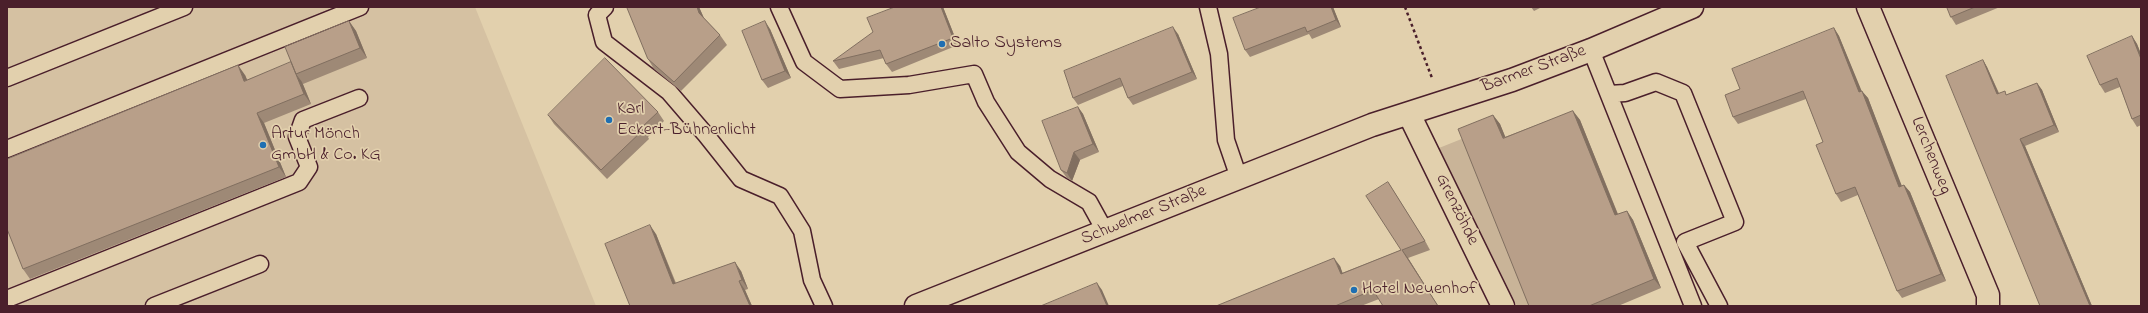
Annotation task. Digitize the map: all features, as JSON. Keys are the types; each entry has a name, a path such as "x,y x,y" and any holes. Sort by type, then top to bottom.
{"main road":[{"name":"Barmer Straße","path":"1372,125 1512,80 1591,50 1692,7"},
{"name":"Lerchenweg","path":"1868,7 1988,296 1988,306"},
{"name":"Grenzöhde","path":"1409,114 1503,306"},
{"name":"Schwelmer Straße","path":"919,305 1372,125"}],"lane":[{"path":"7,78 184,7"},
{"path":"7,149 360,7"},
{"path":"605,7 597,15 604,42 669,92 741,179 780,196 802,231 812,280 824,306"},
{"path":"779,7 804,62 840,89 909,85 974,74 986,102 1018,152 1050,179 1090,202 1105,231"},
{"path":"1208,7 1219,54 1226,140 1239,178"},
{"path":"1591,50 1693,306"},
{"path":"1609,94 1625,93 1656,82 1683,93 1735,222 1685,242 1669,245"},
{"path":"7,299 298,182 309,167 297,137 303,120 359,98"},
{"path":"1685,242 1719,306"},
{"path":"154,306 260,264"}],"path":[{"path":"1405,7 1441,103"}],"shaded area":[{"path":"7,7 475,7 596,306 7,306"},
{"path":"1464,138 1532,306 1517,306 1439,148"}],"building":[{"path":"627,7 697,7 699,13 720,35 674,82 648,59"},
{"path":"895,7 941,7 953,38 886,64 880,50 833,61 873,32 867,18"},
{"path":"1261,7 1331,7 1336,20 1307,32 1305,27 1245,50 1233,18"},
{"path":"1947,7 1975,7 1951,17"},
{"path":"349,21 360,48 296,74 285,47"},
{"path":"765,21 785,71 762,80 742,31"},
{"path":"1173,27 1192,72 1128,98 1120,78 1073,98 1064,71"},
{"path":"1834,28 1859,92 1862,91 1899,187 1904,185 1941,274 1897,291 1855,187 1836,194 1816,145 1823,142 1803,91 1733,117 1725,95 1740,89 1732,69"},
{"path":"2132,36 2141,59 2141,115 2132,119 2117,78 2100,85 2087,56"},
{"name":"Karl Eckert-Bühnenlicht","path":"605,58 658,112 641,128 643,130 601,170 548,115"},
{"path":"1983,60 1997,94 2005,91 2006,95 2037,83 2054,125 2020,139 2090,306 2040,306 1946,76"},
{"path":"291,62 304,94 257,113 279,167 23,269 7,229 7,159 238,65 244,81"},
{"path":"1078,107 1093,144 1074,152 1067,173 1061,170 1042,121"},
{"path":"1573,111 1615,215 1627,211 1654,279 1589,306 1529,306 1458,129 1493,115 1503,138"},
{"path":"1388,182 1425,241 1402,250 1438,306 1383,306 1373,290 1335,306 1216,306 1334,258 1341,274 1401,250 1366,196"},
{"path":"650,225 673,284 735,262 742,280 739,281 750,306 630,306 605,244"},
{"path":"1097,283 1107,306 1041,306"}],"place":[{"name":"Salto Systems","path":"942,44"},
{"name":"Karl Eckert-Bühnenlicht","path":"609,120"},
{"name":"Artur Mönch GmbH & Co. KG","path":"263,145"},
{"name":"Hotel Neuenhof","path":"1354,290"}]}
